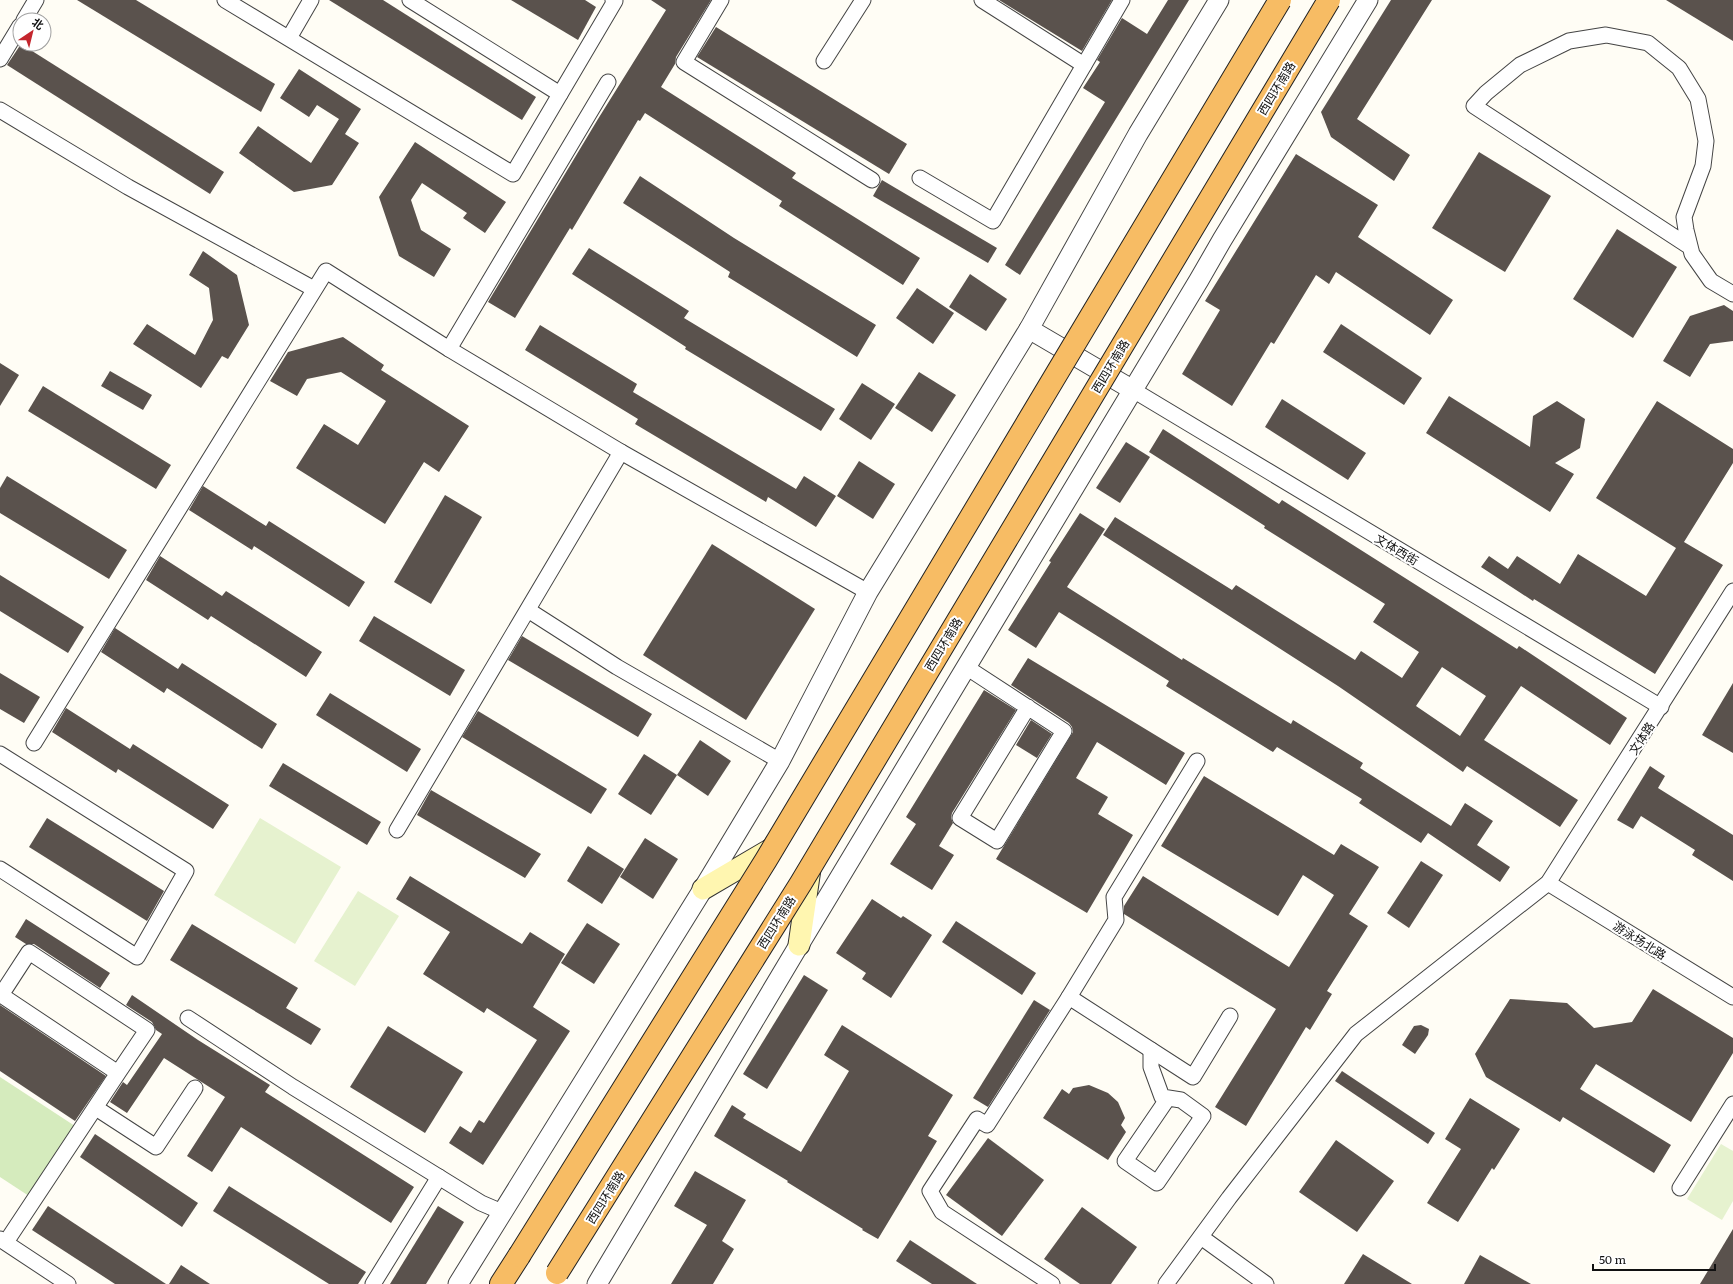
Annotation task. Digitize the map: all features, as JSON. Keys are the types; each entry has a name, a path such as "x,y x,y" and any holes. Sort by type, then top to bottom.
{"highway":[{"path":"501,1284 766,860 1280,0"},
{"name":"西四环南路","path":"553,1279 801,883 1329,0"}],"main road":[{"path":"703,889 773,848 1280,0"},
{"name":"西四环南路","path":"799,945 809,870 1329,0"}],"street":[{"path":"29,12 36,0"},
{"path":"225,0 513,174 615,1 613,0"},
{"path":"289,38 312,0"},
{"path":"410,0 560,94"},
{"path":"721,0 684,62 872,180"},
{"path":"824,61 863,0"},
{"path":"982,0 1084,65"},
{"path":"920,178 993,221 1122,0"},
{"path":"458,1284 703,889 780,761 868,592 1029,329 1138,134 1219,0"},
{"name":"西四环南路","path":"597,1284 799,945 1368,0"},
{"path":"1690,247 1474,106 1486,93 1520,64 1569,41 1606,35 1648,43 1679,68 1698,99 1704,123 1706,141 1703,166 1684,217 1692,254 1711,281 1733,294"},
{"path":"0,58 12,39"},
{"path":"449,348 608,82"},
{"path":"0,110 128,187 314,289"},
{"path":"34,743 326,271 449,348 622,452 868,592"},
{"path":"1029,329 1133,390"},
{"name":"文体西街","path":"1133,390 1661,707"},
{"path":"396,830 622,452"},
{"name":"文体路","path":"1166,1284 1356,1034 1548,883 1661,707 1733,591"},
{"path":"528,610 617,667 780,761"},
{"path":"966,667 1028,707 1064,731 997,841 960,818 1028,707"},
{"path":"0,754 186,871 137,957 0,869"},
{"path":"1052,1284 942,1212 930,1191 977,1119 987,1125 1070,997 1116,920 1114,897 1198,761"},
{"name":"游泳场北路","path":"1548,883 1733,997"},
{"path":"68,1284 3,1241 96,1108 147,1030 29,952 1,995 118,1073"},
{"path":"1070,997 1193,1077 1230,1016"},
{"path":"188,1018 292,1087 481,1203 502,1212"},
{"path":"1151,1050 1151,1067 1162,1097 1181,1100 1203,1116 1157,1183 1125,1161 1168,1098"},
{"path":"96,1108 156,1147 194,1088"},
{"path":"1680,1188 1733,1104"},
{"path":"373,1284 439,1177"},
{"path":"1201,1237 1266,1284"}],"green space":[{"path":"260,818 341,867 295,944 214,895"},
{"path":"358,891 399,916 355,986 314,961"},
{"path":"0,1077 78,1128 32,1198 0,1177"},
{"path":"1721,1144 1733,1151 1733,1201 1722,1220 1687,1199"}],"building":[{"path":"77,0 136,0 275,84 261,112"},
{"path":"329,0 383,0 536,97 522,120"},
{"path":"511,0 585,0 596,7 578,40"},
{"path":"651,0 711,0 676,57 675,64 661,87 796,173 792,178 920,258 903,285 779,206 782,201 645,113 640,121 638,120 572,230 570,228 515,318 488,302 598,119 666,10"},
{"path":"999,0 1112,0 1082,51"},
{"path":"1168,0 1189,0 1020,275 1005,265 1105,102 1083,88 1100,62 1097,60 1122,18 1147,34"},
{"path":"1391,0 1432,0 1357,119 1410,155 1394,181 1331,137 1321,112"},
{"path":"1666,0 1733,0 1733,41"},
{"path":"716,27 907,144 889,174 697,57"},
{"path":"16,52 34,52 224,172 210,194 7,65"},
{"path":"299,69 361,109 345,134 359,143 332,185 294,192 239,153 258,126 311,163 339,119 317,105 309,117 280,98"},
{"path":"415,142 506,202 485,233 463,218 467,213 422,183 411,200 421,230 451,249 434,277 399,256 379,197"},
{"path":"1479,152 1551,196 1505,272 1432,228"},
{"path":"1296,154 1378,205 1358,237 1453,300 1430,335 1336,272 1329,284 1316,275 1274,344 1271,342 1232,406 1182,374 1220,310 1205,301"},
{"path":"640,176 734,238 876,325 857,357 728,277 730,272 623,203"},
{"path":"882,180 997,248 988,263 873,196"},
{"path":"1617,229 1677,267 1633,338 1573,299"},
{"path":"589,248 689,311 684,318 835,409 821,431 685,349 686,347 572,274"},
{"path":"203,251 237,275 249,325 228,359 222,356 201,388 133,344 147,324 195,355 213,320 209,288 189,275"},
{"path":"970,274 1007,299 986,331 949,307"},
{"path":"917,288 954,313 933,344 896,318"},
{"path":"1724,305 1733,311 1733,341 1710,344 1690,377 1663,361 1690,316"},
{"path":"1341,324 1422,378 1404,405 1323,352"},
{"path":"540,325 637,384 633,392 796,489 804,476 836,496 816,527 768,497 766,502 635,424 638,419 525,350"},
{"path":"343,337 384,365 381,370 469,426 439,472 424,462 385,524 296,468 324,424 358,445 386,401 341,372 307,379 297,396 270,381 288,352"},
{"path":"0,363 19,375 0,406"},
{"path":"110,371 152,395 143,410 101,386"},
{"path":"919,372 956,395 932,432 895,408"},
{"path":"862,383 895,404 871,440 839,419"},
{"path":"43,386 171,465 156,489 28,411"},
{"path":"1449,396 1530,447 1533,416 1557,401 1585,419 1580,448 1555,463 1574,474 1550,512 1426,433"},
{"path":"1282,399 1366,453 1348,480 1265,427"},
{"path":"1657,401 1733,449 1733,463 1684,542 1723,565 1655,674 1534,599 1533,601 1481,567 1489,556 1508,569 1517,556 1560,584 1578,554 1646,596 1676,548 1596,498"},
{"path":"1163,429 1279,504 1282,500 1517,649 1519,646 1627,718 1610,745 1521,686 1484,740 1578,800 1560,827 1467,766 1463,772 1338,686 1103,535 1115,517 1232,590 1236,585 1355,660 1361,651 1402,678 1419,652 1373,622 1385,604 1264,528 1265,526 1149,452","holes":["1442,667 1486,696 1460,736 1416,706"]},
{"path":"1126,442 1150,457 1120,503 1096,488"},
{"path":"859,461 895,484 873,519 837,496"},
{"path":"7,476 127,550 109,579 0,513 0,488"},
{"path":"203,486 266,526 269,521 365,582 349,607 254,546 252,550 189,510"},
{"path":"445,495 482,517 431,604 394,582"},
{"path":"1080,513 1105,529 1067,587 1182,660 1183,658 1291,724 1293,720 1363,763 1360,768 1451,826 1465,803 1493,821 1477,845 1510,867 1500,882 1428,833 1421,843 1359,803 1362,799 1277,747 1273,752 1166,686 1169,681 1059,612 1036,648 1008,630 1051,562 1049,561"},
{"path":"712,544 815,609 746,720 643,655"},
{"path":"160,556 222,596 226,591 322,652 306,677 211,616 208,620 146,580"},
{"path":"0,575 84,627 68,653 0,611"},
{"path":"374,616 465,670 450,696 359,641"},
{"path":"115,628 178,669 182,663 277,724 262,749 167,688 164,693 101,652"},
{"path":"522,636 652,714 638,737 508,660"},
{"path":"1028,658 1185,753 1166,785 1097,742 1076,778 1108,797 1098,814 1133,835 1087,913 996,859 1073,732 1069,723 1011,685"},
{"path":"0,673 40,697 24,723 0,709"},
{"path":"1733,683 1733,753 1702,735"},
{"path":"984,690 1016,710 952,813 951,818 953,823 939,846 954,855 932,890 890,864 916,824 906,817"},
{"path":"330,693 421,749 407,772 316,715"},
{"path":"66,708 130,749 133,744 229,805 213,829 118,769 116,773 52,732"},
{"path":"478,711 607,789 591,814 462,737"},
{"path":"1031,720 1052,734 1037,758 1016,745"},
{"path":"700,740 731,761 708,796 677,775"},
{"path":"644,754 677,775 651,815 618,794"},
{"path":"283,763 381,822 367,845 269,786"},
{"path":"1650,766 1665,776 1658,788 1733,835 1733,881 1692,855 1695,850 1641,816 1633,829 1617,820"},
{"path":"1204,776 1334,855 1341,844 1379,867 1349,914 1368,926 1327,991 1332,994 1310,1030 1306,1027 1246,1126 1215,1107 1276,1009 1124,914 1124,906 1143,876 1289,967 1334,895 1303,875 1278,916 1161,846"},
{"path":"431,790 541,854 525,878 417,815"},
{"path":"47,818 164,891 147,921 29,847"},
{"path":"645,838 678,859 653,899 620,877"},
{"path":"588,846 624,869 602,904 567,881"},
{"path":"1421,861 1443,875 1409,928 1387,913"},
{"path":"410,876 522,944 530,932 565,954 533,1007 570,1031 483,1165 449,1143 460,1126 471,1133 479,1120 484,1123 537,1040 487,1008 484,1013 423,974 450,932 396,899"},
{"path":"872,899 901,918 903,916 932,935 891,998 862,979 866,973 836,953"},
{"path":"26,919 110,973 100,988 34,944 26,944 15,937"},
{"path":"956,921 1036,973 1022,995 942,942"},
{"path":"587,923 620,944 594,984 561,963"},
{"path":"192,924 298,988 286,1008 321,1029 311,1045 170,960"},
{"path":"804,975 828,990 767,1089 743,1074"},
{"path":"1653,989 1733,1038 1733,1053 1691,1122 1596,1064 1580,1089 1671,1145 1654,1173 1563,1117 1560,1122 1486,1077 1475,1054 1510,999 1567,1003 1594,1028 1632,1022"},
{"path":"132,995 198,1040 270,1085 265,1092 414,1187 391,1223 241,1127 212,1172 187,1156 225,1097 164,1058 127,1113 110,1102 123,1082 127,1085 162,1034 156,1030 152,1022 126,1005"},
{"path":"1034,1000 1050,1010 988,1107 973,1098"},
{"path":"0,1005 106,1076 75,1121 0,1071"},
{"path":"842,1025 953,1095 928,1136 937,1141 878,1239 787,1182 788,1181 714,1136 732,1105 746,1114 743,1118 801,1152 849,1071 824,1055"},
{"path":"1421,1025 1429,1029 1428,1035 1415,1054 1402,1045 1414,1026"},
{"path":"388,1026 463,1072 425,1133 350,1087"},
{"path":"1342,1071 1435,1133 1428,1144 1335,1081"},
{"path":"1089,1085 1108,1093 1118,1102 1125,1118 1121,1125 1126,1132 1108,1160 1043,1118 1062,1089 1069,1094 1073,1088"},
{"path":"1470,1098 1520,1129 1494,1170 1492,1168 1458,1222 1427,1203 1461,1149 1445,1139"},
{"path":"95,1134 198,1203 182,1227 80,1157"},
{"path":"988,1138 1044,1180 1002,1236 946,1195"},
{"path":"1336,1140 1394,1181 1357,1232 1299,1192"},
{"path":"695,1171 746,1200 722,1241 734,1249 713,1284 671,1284 707,1225 674,1206"},
{"path":"229,1186 366,1272 358,1284 329,1284 213,1211"},
{"path":"48,1206 166,1284 115,1284 32,1230"},
{"path":"438,1206 464,1222 426,1284 390,1284"},
{"path":"1082,1207 1137,1247 1111,1284 1080,1284 1044,1259"},
{"path":"1733,1229 1733,1284 1700,1284"},
{"path":"910,1240 977,1284 932,1284 896,1261"},
{"path":"1363,1254 1412,1284 1344,1284"},
{"path":"1480,1255 1531,1284 1464,1284"},
{"path":"181,1265 210,1284 169,1284"}]}
